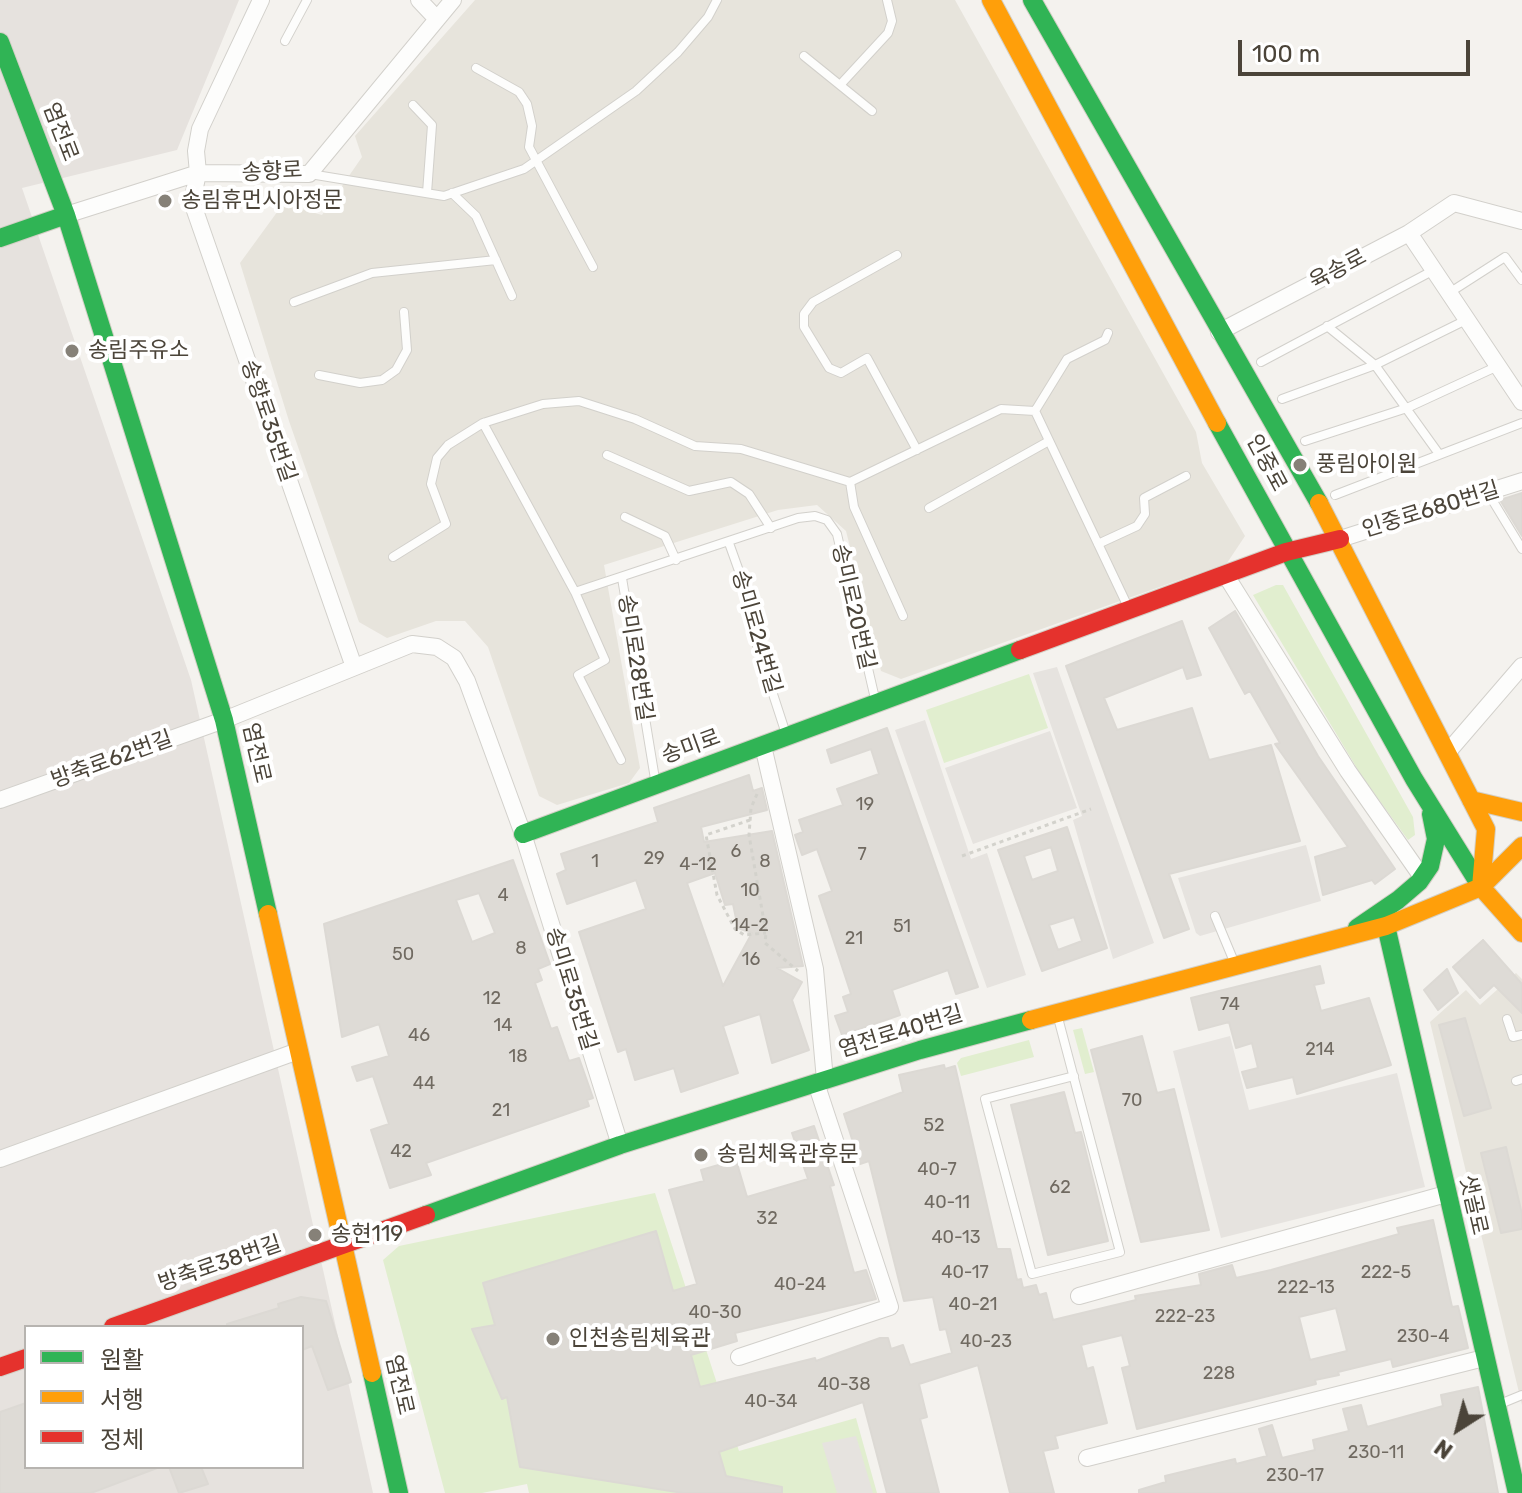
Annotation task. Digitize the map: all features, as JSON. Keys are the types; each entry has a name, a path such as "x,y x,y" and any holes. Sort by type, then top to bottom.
{"street":[{"name":"송향로35번길","path":"261,0 200,129 196,151 198,173 192,202 354,667"},
{"path":"419,0 435,17"},
{"name":"송향로","path":"66,215 198,173 309,174 435,17 453,0"},
{"name":"인중로","path":"991,0 1286,552 1428,801 1481,887 1522,933"},
{"path":"1032,0 1340,539 1486,829 1481,887"},
{"name":"염전로","path":"0,42 66,215 224,720 399,1493"},
{"name":"육송로","path":"1219,332 1409,233 1454,203 1522,221"},
{"path":"0,238 66,215"},
{"path":"1409,233 1522,402"},
{"name":"인중로680번길","path":"1340,539 1522,481"},
{"name":"송미로","path":"523,834 1225,574 1286,552 1340,539"},
{"path":"1225,574 1348,771 1422,877"},
{"path":"224,720 412,644 437,647 454,658 467,681 523,834"},
{"path":"1447,753 1522,666"},
{"name":"방축로62번길","path":"0,800 224,720"},
{"path":"739,1357 890,1307 821,1082 815,969 763,746"},
{"path":"1471,800 1498,809 1522,812"},
{"path":"1344,937 1398,900 1430,866 1436,839 1428,801"},
{"name":"송미로35번길","path":"523,834 620,1145"},
{"path":"1481,887 1522,846"},
{"name":"염전로40번길","path":"342,1246 620,1145 1057,1013 1386,926 1481,887"},
{"name":"샛골로","path":"1386,926 1517,1493"},
{"path":"0,1159 298,1051"},
{"path":"1079,1296 1446,1194"},
{"name":"방축로38번길","path":"119,1325 342,1246"},
{"path":"1087,1458 1484,1358"},
{"path":"0,1367 24,1359"}],"lane":[{"path":"285,41 307,0"},
{"path":"309,174 444,196 524,169 636,91 678,52 708,17 717,0"},
{"path":"840,85 888,33 892,21 887,0"},
{"path":"804,56 872,111"},
{"path":"476,68 519,92 527,104 532,126 529,147 593,267"},
{"path":"413,105 432,125 427,193"},
{"path":"452,193 476,216 512,296"},
{"path":"897,255 813,302 804,314 804,327 829,368 841,373 867,358 917,450"},
{"path":"1449,293 1505,257 1522,280"},
{"path":"294,302 372,273 496,260"},
{"path":"1261,362 1434,270"},
{"path":"319,375 360,383 382,380 396,370 407,350 404,312"},
{"path":"1282,399 1375,365 1467,320"},
{"path":"1327,326 1375,365 1439,454"},
{"path":"1035,411 1067,359 1105,340 1108,333"},
{"path":"1305,441 1407,408 1498,366"},
{"path":"393,557 446,524 431,484 437,458 448,445 483,423 543,404 579,401 635,419 695,446 741,449 850,482 1001,409 1035,411"},
{"path":"1035,411 1130,610"},
{"path":"483,423 575,592 605,660 578,675 621,760"},
{"path":"1335,495 1522,423"},
{"path":"929,508 1049,441"},
{"path":"607,455 689,491 731,482 749,494 771,528"},
{"path":"1098,544 1137,526 1145,514 1144,498 1186,476"},
{"path":"850,482 854,507 903,616"},
{"path":"1488,493 1522,549"},
{"name":"송미로20번길","path":"729,543 815,516 827,520 837,534 876,704"},
{"path":"625,517 665,536 676,560"},
{"name":"송미로24번길","path":"575,592 729,543 754,613 756,642 787,737"},
{"name":"송미로28번길","path":"622,578 656,785"},
{"path":"1498,809 1522,798"},
{"path":"1215,916 1236,965"},
{"path":"1057,1013 1074,1076 1120,1252 1032,1274 985,1099 1074,1076"},
{"path":"1507,1019 1513,1037 1522,1035"},
{"path":"1495,1406 1522,1395"}],"path":[{"path":"770,769 759,787 750,820 752,866 766,933 765,943 801,973 815,969"},
{"path":"962,856 1091,809"},
{"path":"750,820 706,835 717,895 735,929 744,935 766,933"}],"shaded area":[{"path":"0,0 239,0 177,150 22,188 191,680 373,1493 0,1493"},
{"path":"475,0 955,0 1196,432 1202,463 1245,536 1227,563 901,679 881,671 846,531 817,505 778,510 604,565 640,768 629,783 557,805 539,796 488,647 465,621 436,621 387,638 359,622 289,421 240,263 283,204 322,215 362,157 355,136"},
{"path":"1057,667 1154,943 1113,959 1073,820 1082,816 1033,673"},
{"path":"925,720 971,859 987,853 1026,975 987,988 895,730"},
{"path":"1050,731 1077,808 973,844 945,768"},
{"path":"1306,845 1321,901 1200,936 1196,933 1178,878"},
{"path":"1516,973 1522,979 1522,1405 1430,1022 1466,990 1480,1005"},
{"path":"1230,1036 1249,1110 1397,1073 1425,1187 1221,1238 1173,1051"},
{"path":"856,1436 873,1493 837,1493 822,1443"}],"green space":[{"path":"1283,585 1413,817 1415,835 1408,840 1361,775 1253,595"},
{"path":"1029,674 1048,728 944,763 926,710"},
{"path":"1082,1028 1094,1072 1085,1074 1073,1030"},
{"path":"1029,1040 1034,1057 961,1076 957,1063 961,1058"},
{"name":"인천송림체육관","path":"655,1193 739,1451 856,1418 877,1493 529,1493 527,1484 482,1493 445,1493 383,1260 399,1246"}],"building":[{"path":"1522,493 1522,536 1500,500"},
{"path":"1235,611 1318,756 1395,869 1375,884 1372,880 1323,895 1315,857 1348,847 1275,744 1280,743 1250,691 1245,694 1209,628"},
{"path":"1182,621 1201,675 1187,679 1183,667 1104,698 1117,730 1192,708 1209,760 1271,745 1300,841 1169,874 1189,929 1164,938 1066,666"},
{"path":"887,728 978,987 956,994 948,970 892,990 900,1015 842,1035 835,1016 848,1012 843,997 851,994 819,896 832,891 817,849 802,855 795,835 803,832 799,820 843,805 837,789 879,774 871,749 831,763 827,750"},
{"path":"749,775 753,791 762,788 767,810 701,827 704,842 772,831 803,966 777,968 802,982 792,1000 809,1050 772,1063 760,1014 723,1026 738,1073 681,1092 674,1068 635,1080 626,1049 618,1052 579,932 646,909 636,880 567,904 557,874 566,870 561,854 658,822 654,808","holes":["715,873 725,905 733,904 738,928 752,933 723,986 687,883"]},
{"path":"1067,827 1107,948 1042,971 998,850","holes":["1051,847 1058,871 1032,880 1024,856","1074,917 1082,941 1058,950 1049,925"]},
{"path":"513,860 550,964 538,969 542,980 535,983 551,1029 557,1027 569,1061 579,1058 593,1098 587,1100 589,1106 426,1163 431,1175 390,1188 371,1130 389,1124 373,1076 357,1081 352,1067 389,1056 379,1024 342,1037 324,924","holes":["479,893 495,933 472,942 456,900"]},
{"path":"1483,940 1522,984 1522,1013 1494,985 1480,998 1453,967"},
{"path":"1320,966 1324,983 1314,985 1321,1011 1369,998 1391,1065 1297,1094 1293,1077 1247,1088 1242,1072 1258,1068 1252,1043 1236,1048 1229,1022 1199,1030 1191,998"},
{"path":"1447,969 1458,993 1438,1010 1424,990"},
{"path":"1465,1018 1491,1108 1464,1116 1439,1025"},
{"path":"1142,1036 1157,1093 1174,1089 1209,1230 1141,1242 1091,1050"},
{"path":"944,1065 945,1069 955,1066 997,1249 1010,1249 1017,1280 1021,1279 1023,1288 1036,1285 1039,1295 1046,1293 1053,1320 1136,1300 1135,1296 1201,1285 1199,1274 1232,1265 1236,1278 1399,1234 1397,1228 1433,1220 1452,1307 1458,1306 1468,1348 1393,1367 1391,1359 1338,1372 1339,1375 1315,1380 1316,1384 1137,1429 1122,1368 1130,1366 1122,1335 1081,1345 1087,1369 1093,1367 1107,1423 1055,1436 1058,1448 1043,1451 1054,1493 1010,1493 978,1365 919,1384 927,1417 920,1419 939,1493 887,1493 863,1402 719,1452 726,1476 782,1487 782,1493 683,1493 520,1467 507,1397 502,1399 472,1329 495,1325 483,1283 656,1231 673,1291 697,1284 669,1190 704,1181 701,1170 736,1160 747,1197 808,1179 792,1133 814,1126 834,1185 830,1186 854,1273 866,1270 876,1299 735,1333 737,1341 691,1355 700,1387 815,1358 816,1361 880,1338 888,1338 891,1349 903,1345 910,1365 952,1353 946,1329 940,1330 933,1297 904,1301 869,1161 860,1164 844,1114 903,1092 899,1075","holes":["1336,1308 1347,1351 1310,1360 1299,1317"]},
{"path":"1064,1092 1075,1133 1081,1132 1108,1241 1048,1255 1011,1105"},
{"path":"1506,1147 1522,1214 1522,1229 1501,1233 1481,1153"},
{"path":"301,1297 326,1301 351,1382 328,1390 312,1346 304,1349 304,1325 227,1325 279,1308 278,1304"},
{"path":"1478,1387 1498,1493 1139,1493 1139,1490 1166,1482 1165,1476 1235,1459 1236,1464 1267,1456 1259,1429 1272,1425 1282,1458 1315,1450 1313,1440 1349,1431 1343,1409 1361,1405 1367,1427 1443,1406 1441,1395"},
{"path":"24,1404 24,1469 154,1469 91,1493 0,1493 0,1412"},
{"path":"170,1469 202,1469 208,1484 179,1493"}],"traffic: fast":[{"path":"1032,0 1319,503"},
{"path":"0,42 66,215 224,720 268,914"},
{"path":"0,238 66,215"},
{"path":"1217,423 1414,779 1481,887"},
{"path":"523,834 1020,650"},
{"path":"1357,928 1398,900 1419,882 1430,866 1436,839 1431,814"},
{"path":"1386,926 1517,1493"},
{"path":"426,1215 620,1145 920,1050 1031,1020"},
{"path":"372,1373 399,1493"}],"traffic: slow":[{"path":"991,0 1217,423"},
{"path":"1319,503 1486,829 1481,887"},
{"path":"1471,800 1522,812"},
{"path":"1522,846 1481,887 1522,933"},
{"path":"1031,1020 1386,926 1481,887"},
{"path":"268,914 372,1373"}],"traffic: jam":[{"path":"1020,650 1286,552 1340,539"},
{"path":"119,1325 426,1215"},
{"path":"0,1367 24,1359"}],"place":[{"name":"송림휴먼시아정문","path":"165,201"},
{"name":"송림주유소","path":"72,351"},
{"name":"풍림아이원","path":"1300,465"},
{"name":"송림체육관후문","path":"701,1155"},
{"name":"송현119","path":"315,1235"},
{"name":"인천송림체육관","path":"553,1339"}]}
